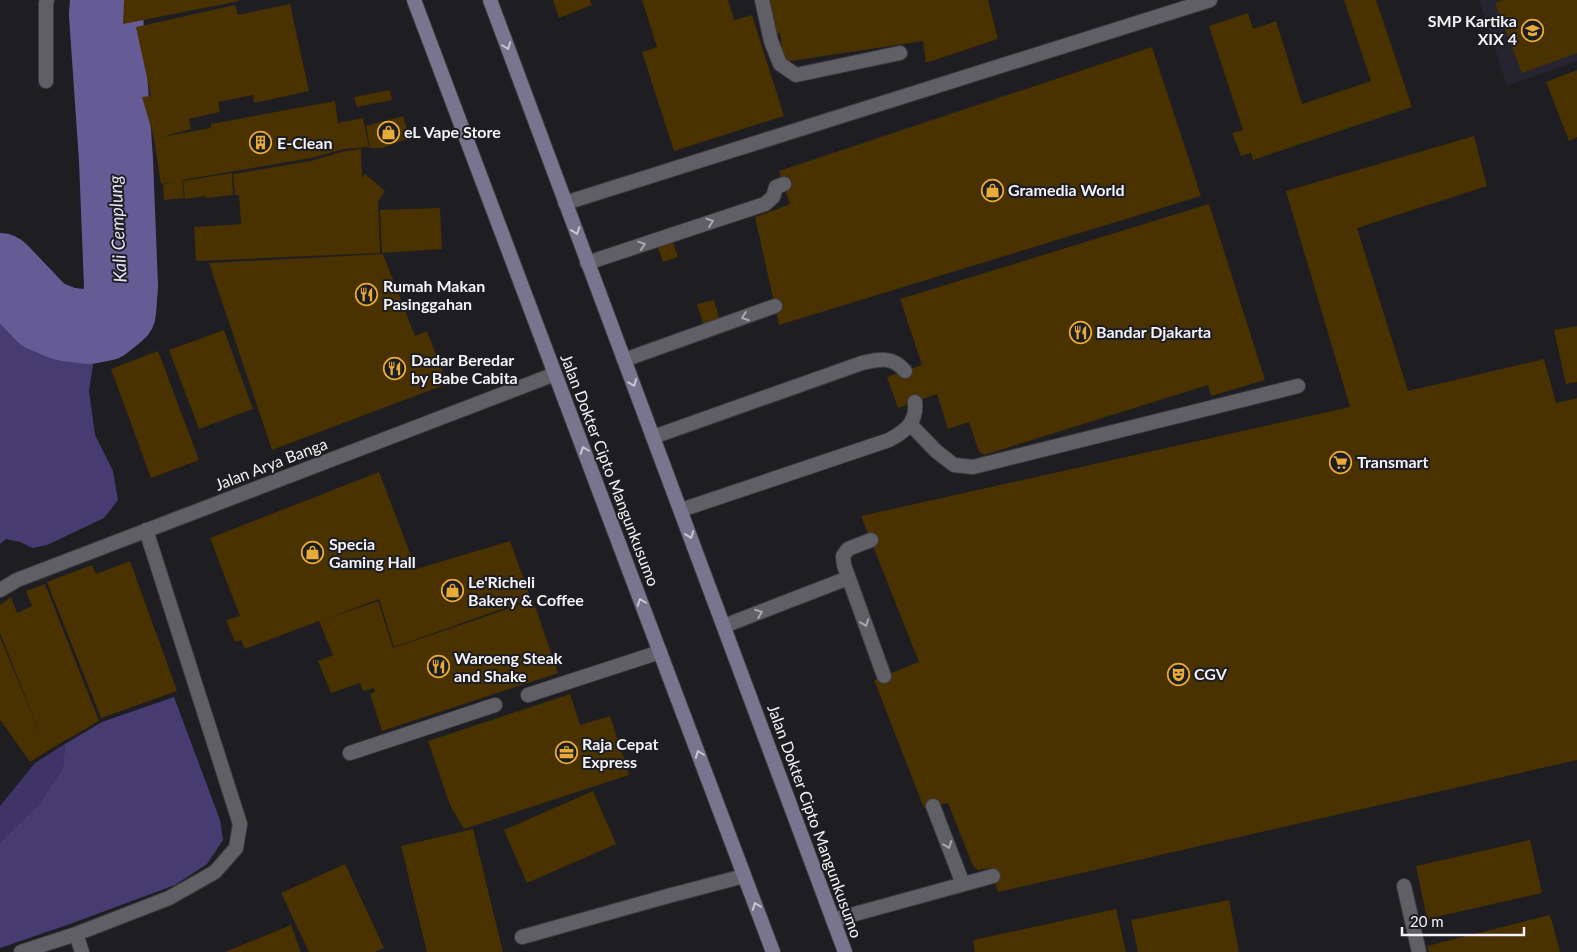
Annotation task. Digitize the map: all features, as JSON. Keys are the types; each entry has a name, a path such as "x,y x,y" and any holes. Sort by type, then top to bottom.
{"main road":[{"name":"Jalan Dokter Cipto Mangunkusumo","path":"414,0 773,952"},
{"name":"Jalan Dokter Cipto Mangunkusumo","path":"490,0 845,952"}],"street":[{"path":"46,81 47,0"},
{"path":"762,0 771,41 780,64 796,75 900,53"},
{"path":"565,203 1210,0"},
{"path":"587,263 766,208 773,197 776,187 784,184"},
{"path":"624,360 775,306"},
{"path":"653,437 862,363 888,360 899,364 905,371"},
{"name":"Jalan Arya Banga","path":"0,590 17,580 555,374"},
{"path":"910,424 936,451 954,465 973,467 1298,386"},
{"path":"681,510 890,440 900,434 910,424 916,413 915,402"},
{"path":"21,952 76,934 169,898 215,872 236,848 240,824 146,530"},
{"path":"870,540 848,549 843,556 848,578 884,676"},
{"path":"724,626 848,578"},
{"path":"528,695 660,652"},
{"path":"350,754 496,706"},
{"path":"933,806 963,884"},
{"path":"522,937 744,876"},
{"path":"833,920 992,876"},
{"path":"1404,886 1419,952"},
{"path":"76,934 82,952"}],"shaded area":[{"name":"SMP Kartika XIX 4","path":"1479,0 1577,0 1577,61 1507,86"},
{"path":"0,306 30,331 63,348 91,348 93,364 89,391 95,435 113,471 118,500 104,518 47,545 33,548 20,542 6,539 0,544"},
{"path":"174,697 220,820 223,840 207,864 175,885 0,948 0,842 39,804 63,768 65,744 102,722"},
{"path":"65,744 63,768 39,804 0,842 0,806 35,763"}],"building":[{"path":"124,0 239,0 239,1 123,24"},
{"path":"553,0 590,0 592,5 559,18"},
{"path":"642,0 728,0 734,20 752,15 784,116 674,151 642,52 657,47"},
{"path":"770,0 988,0 998,39 926,63 923,41 784,62 780,33 775,33"},
{"path":"1344,0 1376,0 1412,107 1253,160 1251,153 1241,156 1232,133 1243,130 1209,26 1248,13 1253,29 1276,21 1302,104 1371,81"},
{"name":"SMP Kartika XIX 4","path":"1503,0 1577,0 1577,53 1522,73 1495,3"},
{"path":"290,4 309,91 254,103 253,95 218,102 220,112 189,119 191,129 162,137 211,128 211,124 335,101 338,123 363,118 369,147 344,149 311,158 182,180 184,198 164,200 163,184 179,181 161,184 154,138 142,97 151,96 136,27 235,5 238,15"},
{"name":"Gramedia World","path":"1152,47 1201,196 779,325 755,217 790,204 779,171"},
{"path":"1577,70 1577,137 1569,141 1546,82"},
{"path":"390,90 392,100 357,107 354,97"},
{"name":"eL Vape Store","path":"403,116 410,138 382,148 370,148 366,126"},
{"name":"Transmart","path":"1474,136 1487,186 1357,228 1408,391 1544,359 1556,403 1577,398 1577,760 998,892 990,868 978,870 973,866 948,803 924,808 874,680 919,662 861,516 1350,407 1286,191"},
{"path":"361,149 362,178 365,174 385,191 378,202 380,253 196,261 194,227 241,224 239,195 235,195 233,174 311,161 345,151"},
{"path":"232,173 233,195 185,199 183,181"},
{"name":"Bandar Djakarta","path":"1209,204 1265,380 1211,396 1208,385 984,455 979,452 969,422 948,429 937,394 898,408 887,377 922,365 900,299"},
{"path":"440,208 442,249 382,253 380,210"},
{"path":"672,239 678,257 663,262 657,245"},
{"path":"383,254 415,336 427,331 447,384 272,450 209,263"},
{"path":"714,300 720,321 704,326 697,304"},
{"path":"1577,326 1577,382 1566,384 1554,330"},
{"path":"224,330 253,409 199,429 169,350"},
{"path":"158,351 199,460 151,478 111,369"},
{"path":"379,472 416,569 510,541 531,599 394,647 379,599 321,621 378,601 393,648 533,600 558,673 382,731 370,694 375,692 374,688 363,691 360,683 331,693 318,661 333,655 319,621 245,649 241,640 235,642 226,620 240,616 210,538"},
{"path":"130,561 177,691 101,718 47,582 92,565 96,574"},
{"path":"45,584 99,721 30,762 0,721 0,637 43,741 0,633 0,605 11,597 17,613 32,606 26,591"},
{"path":"570,694 580,725 610,716 629,775 464,829 450,805 428,741"},
{"path":"593,791 616,844 527,883 504,830"},
{"path":"473,829 503,952 427,952 401,846"},
{"path":"1530,840 1542,893 1427,919 1416,866"},
{"path":"345,864 384,948 374,952 309,952 281,893"},
{"path":"1229,900 1239,952 1138,952 1131,920"},
{"path":"1116,909 1126,952 975,952 973,940"},
{"path":"1550,915 1560,952 1429,952 1427,946"},
{"path":"291,925 301,952 225,952"}],"waterway":[{"name":"Kali Cemplung","path":"0,270 43,315 65,324 89,327 104,324 119,312 121,286 116,160 106,15 107,0"}],"place":[{"name":"SMP Kartika XIX 4","path":"1533,30"},
{"name":"eL Vape Store","path":"388,132"},
{"name":"E-Clean","path":"261,143"},
{"name":"Gramedia World","path":"992,190"},
{"name":"Rumah Makan Pasinggahan","path":"367,295"},
{"name":"Bandar Djakarta","path":"1080,332"},
{"name":"Dadar Beredar by Babe Cabita","path":"395,369"},
{"name":"Transmart","path":"1341,462"},
{"name":"Specia Gaming Hall","path":"313,553"},
{"name":"Le'Richeli Bakery & Coffee","path":"452,591"},
{"name":"Waroeng Steak and Shake","path":"438,667"},
{"name":"CGV","path":"1178,674"},
{"name":"Raja Cepat Express","path":"566,753"}]}
